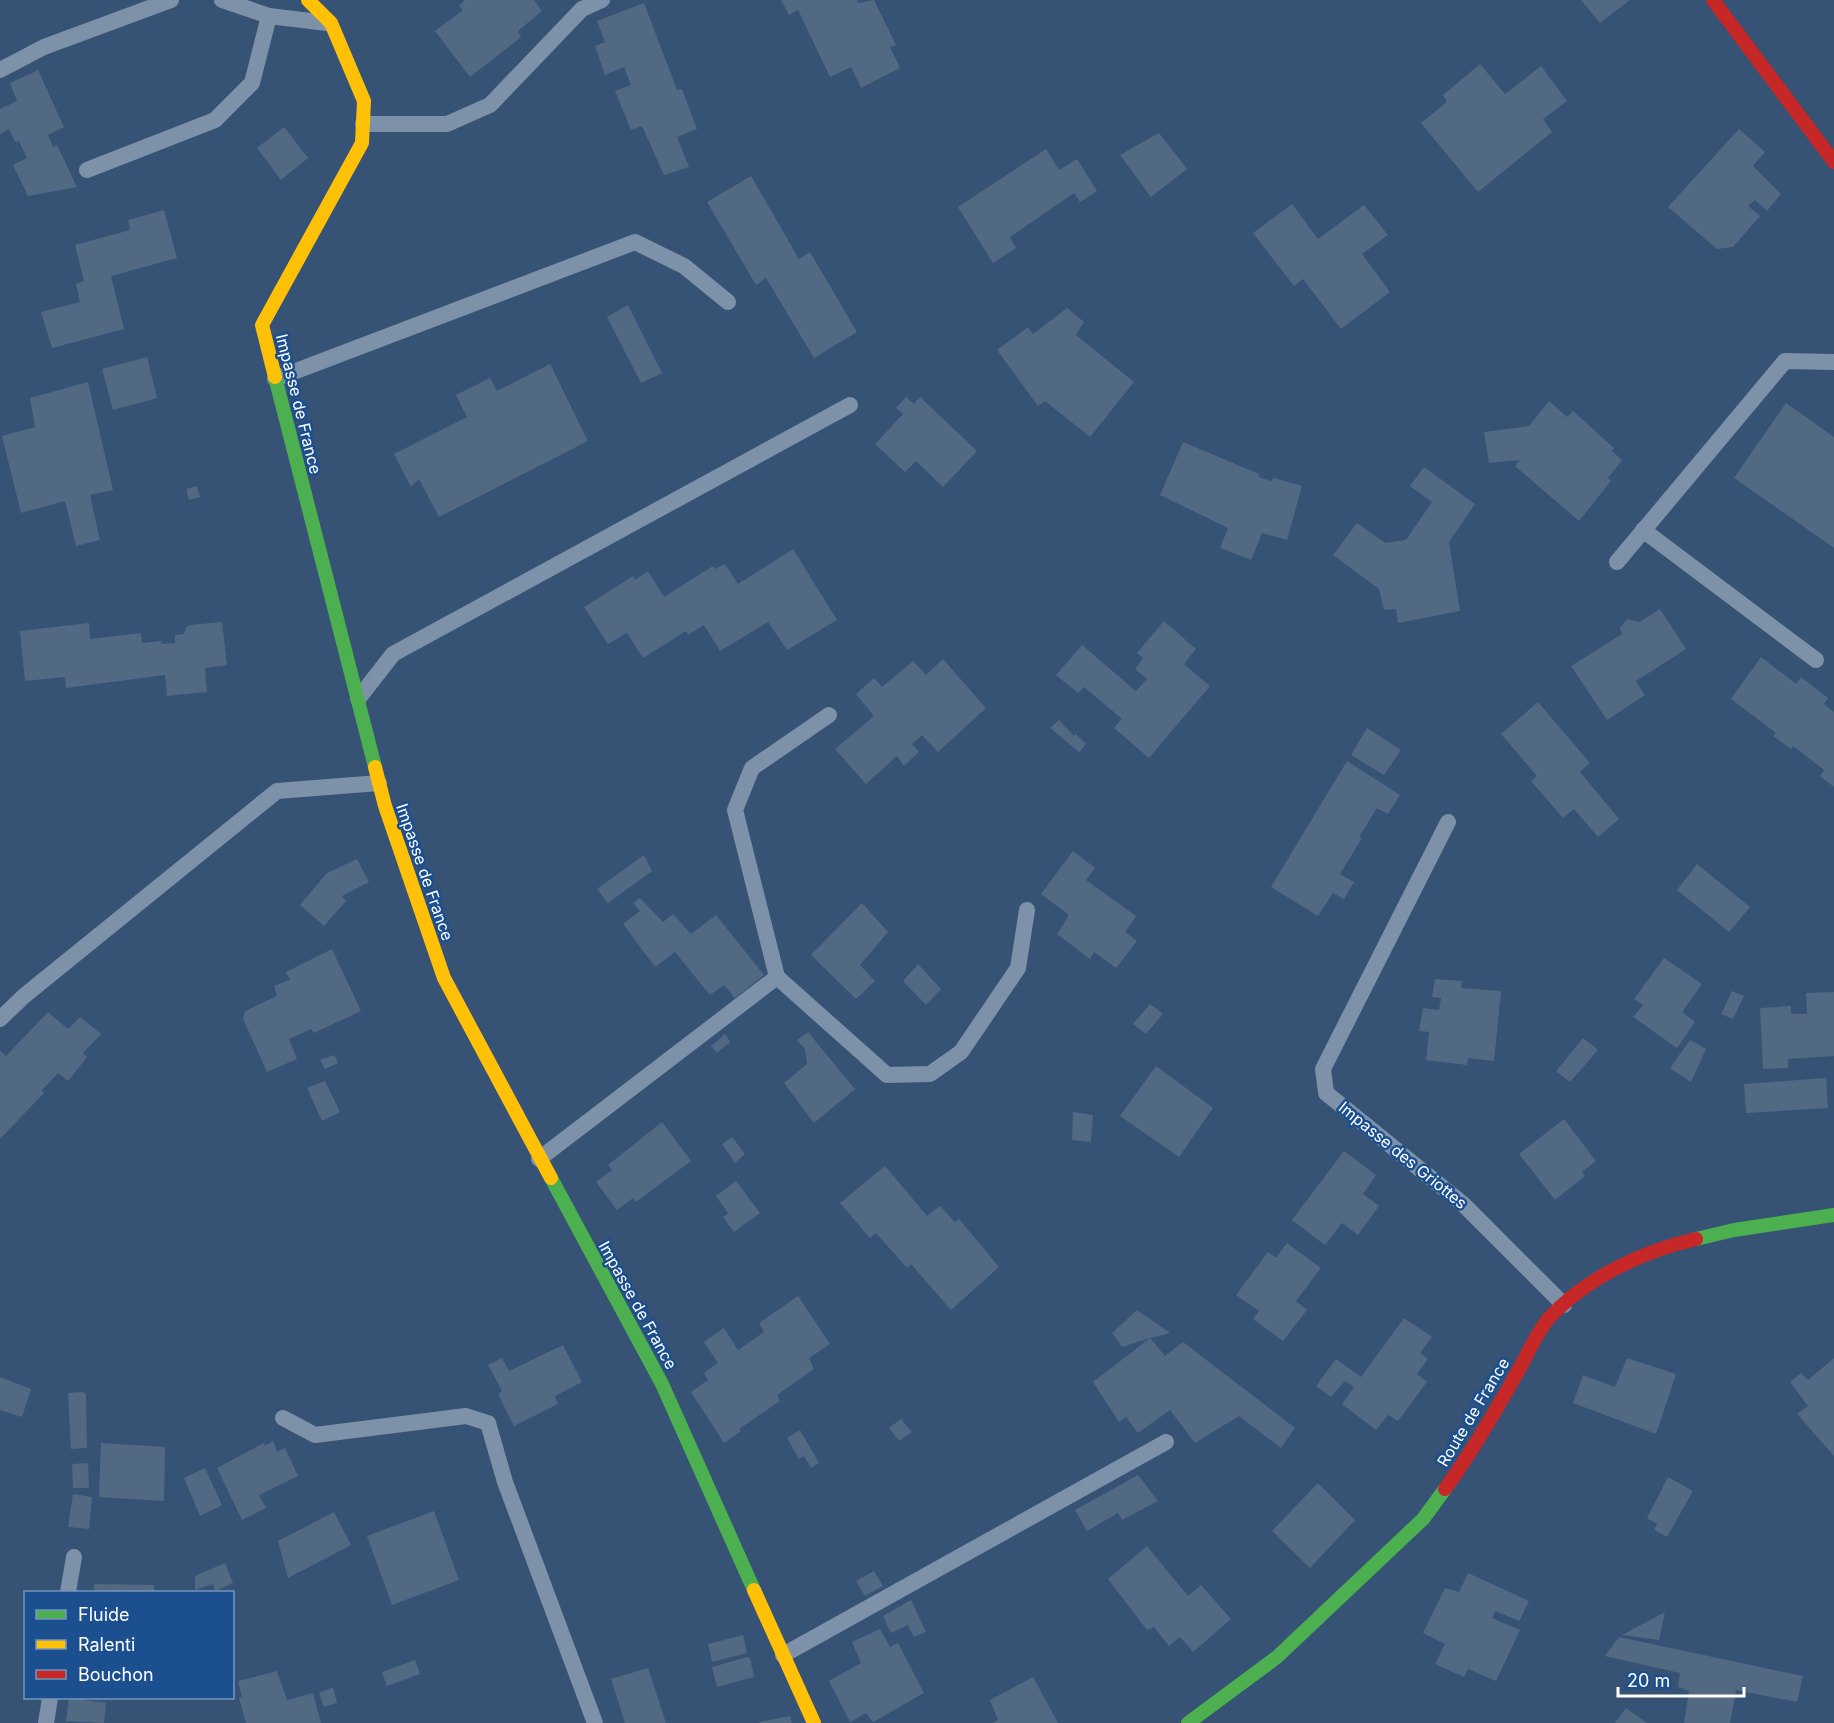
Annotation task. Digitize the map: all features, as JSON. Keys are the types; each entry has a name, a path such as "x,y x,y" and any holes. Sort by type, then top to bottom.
{"street":[{"name":"Impasse de France","path":"308,0 331,23 364,101 362,142 262,325 379,783 444,978 662,1384 814,1723"},
{"path":"1713,0 1834,162"},
{"name":"Route de France","path":"1188,1723 1277,1657 1423,1519 1475,1448 1548,1319 1586,1286 1627,1263 1677,1243 1734,1230 1834,1215"}],"lane":[{"path":"0,70 44,47 171,0"},
{"path":"222,0 269,16 331,23"},
{"path":"363,124 447,124 490,105 582,9 602,0"},
{"path":"87,170 215,120 252,84 269,16"},
{"path":"275,379 635,242 684,266 728,302"},
{"path":"1617,562 1785,361 1834,362"},
{"path":"357,699 393,654 850,405"},
{"path":"1643,530 1816,660"},
{"path":"829,715 752,768 735,810 777,977 887,1075 930,1074 961,1052 1017,968 1027,910"},
{"path":"0,1019 24,996 278,791 379,783"},
{"name":"Impasse des Griottes","path":"1448,822 1323,1069 1326,1093 1463,1203 1564,1305"},
{"path":"539,1158 777,977"},
{"path":"283,1418 315,1435 466,1416 488,1423 505,1482 595,1723"},
{"path":"783,1655 1166,1442"},
{"path":"68,1591 74,1557"},
{"path":"46,1723 50,1699"}],"building":[{"path":"465,0 534,0 542,11 518,31 521,37 470,77 435,31 463,10 459,6"},
{"path":"781,0 857,0 858,3 874,0 896,45 890,47 900,68 861,88 851,67 830,77 798,10 789,15"},
{"path":"1581,0 1630,0 1600,23"},
{"path":"644,3 677,90 682,89 697,129 677,137 689,167 664,175 642,126 631,130 615,91 631,85 624,67 605,75 595,46 605,42 597,21"},
{"path":"1480,64 1505,94 1541,66 1567,101 1543,119 1552,132 1478,192 1421,123 1447,102 1443,95"},
{"path":"38,70 64,127 48,135 53,147 57,145 77,187 28,196 13,165 27,158 19,141 15,142 9,129 0,134 0,109 17,101 10,83"},
{"path":"284,127 308,158 281,180 257,148"},
{"path":"1739,129 1765,152 1753,166 1781,194 1767,211 1755,200 1748,206 1760,216 1733,247 1717,249 1668,207"},
{"path":"1159,133 1187,169 1151,197 1120,155"},
{"path":"1046,149 1059,170 1077,159 1097,191 1080,202 1074,193 1010,237 1016,248 993,263 958,207"},
{"path":"751,176 799,259 810,252 857,332 814,358 766,278 756,285 707,202"},
{"path":"1292,204 1318,239 1364,205 1388,235 1362,254 1390,292 1341,329 1303,279 1294,286 1253,233"},
{"path":"164,210 177,258 111,276 124,329 52,348 41,312 80,302 76,284 84,281 75,245 130,230 128,220"},
{"path":"628,305 662,373 641,383 607,317"},
{"path":"1067,308 1084,322 1076,335 1134,382 1090,437 1045,401 1038,406 997,350 1028,327 1033,334"},
{"path":"147,357 157,398 113,410 102,369"},
{"path":"550,364 588,441 439,517 419,479 411,487 394,454 467,417 456,395 490,378 497,391"},
{"path":"88,382 113,490 90,495 100,540 76,546 65,501 21,513 2,436 35,427 30,398"},
{"path":"906,397 914,404 920,397 977,451 943,487 916,461 905,472 875,444 903,414 896,408"},
{"path":"1549,401 1567,417 1573,411 1614,448 1612,451 1622,460 1608,478 1611,481 1579,521 1515,466 1520,460 1489,463 1484,432 1529,426"},
{"path":"1786,403 1834,437 1834,548 1734,478"},
{"path":"1183,442 1259,474 1259,477 1271,481 1274,478 1302,486 1287,540 1262,533 1251,560 1220,548 1228,528 1160,495"},
{"path":"1424,467 1475,504 1449,542 1460,611 1398,623 1396,609 1384,610 1379,589 1333,555 1357,523 1385,543 1406,540 1432,502 1410,486"},
{"path":"197,486 200,497 189,500 186,489"},
{"path":"793,549 837,620 787,650 768,622 720,651 704,625 688,635 686,631 643,658 627,633 608,644 584,607 633,576 635,580 648,571 664,597 713,566 715,569 725,564 738,584"},
{"path":"1660,609 1686,649 1636,681 1645,695 1607,720 1571,666 1622,634 1620,628 1627,619 1640,622"},
{"path":"1164,621 1196,649 1184,664 1210,686 1149,758 1114,728 1122,719 1084,687 1078,693 1056,675 1082,645 1136,691 1147,679 1135,669 1143,658 1137,653"},
{"path":"222,622 227,665 205,668 207,692 167,696 165,675 66,688 65,677 25,681 20,631 89,623 90,639 141,633 142,643 161,641 161,644 175,643 175,635 184,634 190,625"},
{"path":"1761,657 1796,684 1801,677 1828,698 1824,704 1834,712 1834,787 1820,776 1824,770 1793,746 1791,749 1773,736 1776,733 1731,699"},
{"path":"943,659 986,708 938,752 922,735 912,744 919,752 904,766 897,756 866,784 835,749 874,716 856,694 874,678 882,687 913,661 926,675"},
{"path":"1538,702 1590,763 1580,772 1619,819 1598,837 1574,809 1563,818 1531,781 1537,776 1501,734"},
{"path":"1059,720 1074,736 1076,734 1086,744 1079,752 1050,728"},
{"path":"1367,728 1401,750 1384,775 1351,755"},
{"path":"1347,761 1400,795 1388,814 1377,808 1359,837 1362,838 1340,874 1354,882 1344,899 1333,893 1318,916 1271,887"},
{"path":"1073,851 1095,868 1086,880 1136,916 1125,932 1137,941 1116,968 1094,952 1090,959 1057,934 1069,915 1041,894"},
{"path":"644,855 652,871 608,903 597,889"},
{"path":"357,859 369,882 342,896 346,901 324,926 300,905 327,873"},
{"path":"1697,864 1750,907 1729,932 1677,890"},
{"path":"640,898 663,922 673,914 691,934 716,915 764,975 735,998 724,985 710,995 675,952 655,967 623,924 640,911 633,903"},
{"path":"862,903 888,932 860,965 875,981 856,999 811,955"},
{"path":"332,949 361,1011 314,1033 311,1029 289,1039 297,1059 267,1072 243,1019 245,1011 277,996 274,986 290,980 286,972"},
{"path":"1664,958 1702,984 1682,1012 1695,1022 1677,1048 1633,1017 1643,1005 1634,999"},
{"path":"918,964 941,989 926,1005 903,981"},
{"path":"1435,979 1462,981 1461,988 1501,991 1494,1061 1468,1058 1467,1065 1426,1060 1429,1032 1419,1031 1423,1008 1439,1010 1441,998 1432,997"},
{"path":"1732,991 1744,996 1733,1019 1721,1014"},
{"path":"1834,992 1834,1056 1788,1059 1788,1068 1763,1069 1760,1008 1791,1006 1791,1014 1807,1014 1806,993"},
{"path":"1150,1004 1163,1014 1146,1034 1133,1024"},
{"path":"48,1012 68,1029 80,1017 101,1034 83,1053 87,1057 68,1081 58,1073 42,1090 44,1093 0,1139 0,1051 6,1056"},
{"path":"808,1032 855,1089 814,1123 784,1083 807,1064 805,1049 797,1040"},
{"path":"725,1034 730,1042 717,1053 711,1046"},
{"path":"1583,1038 1598,1050 1570,1082 1556,1071"},
{"path":"1690,1040 1706,1049 1691,1082 1670,1068"},
{"path":"334,1055 338,1063 325,1069 320,1060"},
{"path":"1156,1066 1213,1108 1179,1157 1120,1116"},
{"path":"1826,1078 1828,1108 1746,1113 1744,1084"},
{"path":"325,1081 340,1112 322,1121 307,1088"},
{"path":"1073,1112 1093,1115 1091,1142 1072,1140"},
{"path":"1564,1119 1596,1161 1582,1172 1585,1176 1555,1200 1519,1154"},
{"path":"662,1122 691,1161 636,1202 633,1198 617,1210 596,1182 612,1170 608,1165"},
{"path":"732,1137 745,1154 735,1163 722,1144"},
{"path":"1344,1151 1376,1175 1363,1194 1379,1206 1358,1235 1342,1223 1325,1245 1292,1220"},
{"path":"885,1166 927,1216 940,1206 955,1222 959,1219 999,1267 951,1310 911,1264 907,1268 876,1233 870,1238 840,1203"},
{"path":"736,1181 760,1213 734,1232 723,1217 728,1213 716,1196"},
{"path":"1287,1243 1321,1268 1296,1301 1307,1310 1283,1341 1253,1319 1259,1311 1236,1295 1268,1252 1276,1258"},
{"path":"798,1296 830,1344 809,1358 814,1369 777,1395 780,1401 739,1429 741,1431 724,1443 691,1392 708,1380 704,1373 718,1363 704,1342 724,1328 738,1350 764,1332 759,1323"},
{"path":"1137,1310 1170,1333 1122,1347 1112,1333"},
{"path":"1404,1318 1432,1337 1420,1353 1428,1359 1417,1374 1427,1382 1398,1421 1388,1415 1376,1430 1342,1404 1354,1387 1345,1381 1331,1397 1316,1386 1336,1359 1361,1377"},
{"path":"1150,1338 1165,1356 1183,1342 1295,1428 1281,1448 1239,1416 1195,1443 1170,1410 1138,1433 1126,1417 1119,1422 1093,1382"},
{"path":"563,1345 582,1382 555,1396 558,1404 514,1426 498,1394 502,1391 488,1365 502,1358 509,1371"},
{"path":"1627,1358 1676,1374 1656,1434 1573,1403 1583,1375 1615,1387"},
{"path":"1834,1358 1834,1456 1797,1414 1808,1406 1790,1382 1801,1373 1808,1380"},
{"path":"0,1377 31,1389 22,1417 0,1410"},
{"path":"83,1392 86,1394 87,1448 71,1449 68,1393"},
{"path":"901,1419 912,1432 899,1441 889,1428"},
{"path":"800,1430 819,1463 811,1468 804,1456 799,1459 787,1438"},
{"path":"273,1441 277,1452 285,1448 298,1476 259,1495 266,1508 242,1520 217,1468 264,1443 265,1446"},
{"path":"101,1443 165,1447 164,1501 99,1497"},
{"path":"88,1463 89,1488 73,1488 72,1464"},
{"path":"205,1468 222,1505 200,1516 184,1478"},
{"path":"1138,1475 1158,1501 1122,1520 1118,1513 1087,1531 1075,1510"},
{"path":"1668,1477 1693,1491 1667,1537 1654,1530 1657,1524 1647,1518"},
{"path":"1318,1483 1355,1520 1310,1568 1272,1531"},
{"path":"73,1494 92,1497 89,1529 68,1527"},
{"path":"434,1511 459,1580 392,1605 367,1536"},
{"path":"334,1512 351,1545 288,1578 278,1541"},
{"path":"1147,1546 1188,1596 1201,1585 1231,1619 1193,1652 1180,1637 1169,1646 1154,1627 1147,1630 1108,1579"},
{"path":"225,1563 233,1583 215,1591 213,1584 195,1590 195,1576"},
{"path":"874,1571 883,1586 865,1596 856,1581"},
{"path":"1468,1573 1529,1601 1519,1621 1495,1611 1492,1618 1520,1630 1496,1681 1468,1669 1464,1677 1435,1664 1445,1644 1423,1633 1445,1588 1459,1592"},
{"path":"94,1584 154,1585 154,1591 94,1591"},
{"path":"911,1600 926,1632 914,1637 908,1625 891,1633 883,1616"},
{"path":"1665,1612 1659,1640 1622,1635"},
{"path":"880,1629 890,1647 898,1643 924,1693 873,1722 866,1713 850,1722 829,1681 861,1663 852,1642"},
{"path":"743,1635 747,1653 712,1662 708,1644"},
{"path":"1619,1637 1803,1676 1797,1702 1736,1690 1730,1723 1684,1723 1689,1691 1678,1687 1680,1673 1605,1656"},
{"path":"750,1658 754,1677 717,1687 712,1667"},
{"path":"415,1660 420,1674 387,1686 382,1672"},
{"path":"648,1668 666,1723 625,1723 611,1679"},
{"path":"277,1671 287,1700 313,1693 321,1723 246,1723 239,1698 242,1697 238,1681"},
{"path":"1033,1677 1058,1723 992,1723 998,1720 990,1700"},
{"path":"333,1687 337,1703 324,1707 319,1693"},
{"path":"69,1699 106,1703 104,1723 66,1721"},
{"path":"1626,1708 1647,1723 1615,1723"},
{"path":"790,1716 792,1723 759,1722"}],"traffic: fast":[{"path":"275,377 375,767"},
{"path":"551,1178 662,1384 754,1590"},
{"path":"1696,1239 1734,1230 1834,1215"},
{"path":"1188,1723 1277,1657 1423,1519 1445,1489"}],"traffic: slow":[{"path":"275,377 262,325 362,143 364,101 331,23 308,0"},
{"path":"375,767 385,806 444,978 551,1178"},
{"path":"754,1590 814,1723"}],"traffic: jam":[{"path":"1713,0 1834,162"},
{"path":"1445,1489 1482,1432 1549,1318 1580,1290 1616,1268 1656,1251 1696,1239"}]}
